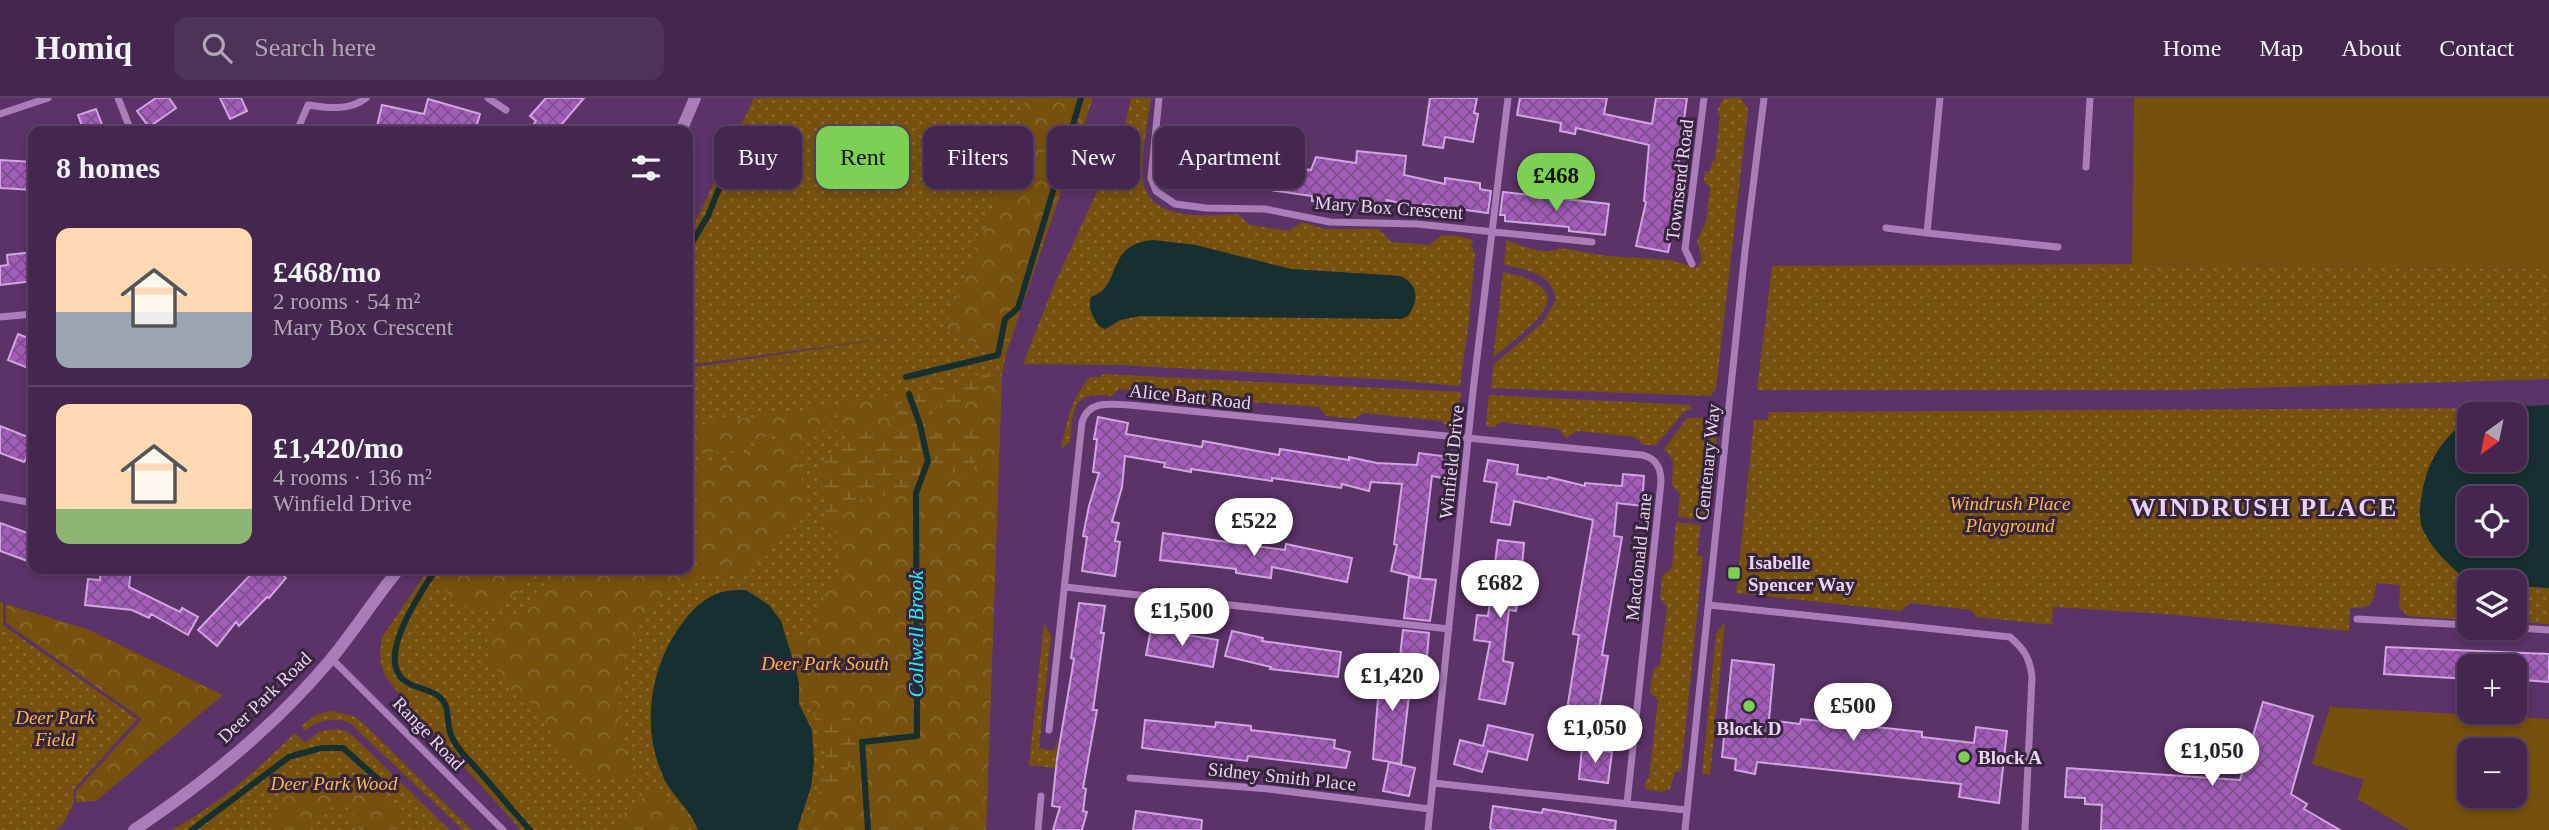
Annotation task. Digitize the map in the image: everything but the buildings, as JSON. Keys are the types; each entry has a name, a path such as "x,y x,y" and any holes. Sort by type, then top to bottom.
{"street":[{"path":"0,114 48,98"},
{"path":"118,98 129,126"},
{"path":"299,126 308,105 343,107 359,103 366,98"},
{"path":"488,98 506,110"},
{"path":"683,126 695,98"},
{"name":"Mary Box Crescent","path":"1159,98 1152,185 1161,197 1175,204 1206,208 1265,209 1330,222 1384,222 1592,242"},
{"name":"Winfield Drive","path":"1428,830 1508,98"},
{"name":"Townsend Road","path":"1692,264 1685,249 1704,98"},
{"name":"Centenary Way","path":"1685,830 1745,251 1764,98"},
{"path":"1927,233 1940,98"},
{"path":"2086,167 2090,98"},
{"path":"1886,228 2058,247"},
{"path":"0,318 28,315"},
{"name":"Alice Batt Road","path":"1049,730 1082,422 1084,414 1096,405 1129,405 1469,440"},
{"name":"Macdonald Lane","path":"1469,440 1642,455 1650,457 1659,467 1661,482 1627,803"},
{"path":"0,497 28,502"},
{"name":"Deer Park Road","path":"134,830 164,810 253,739 331,658 394,574"},
{"path":"1065,587 1449,629"},
{"path":"1709,605 2010,637 2022,647 2030,660 2032,677 2025,830"},
{"path":"2357,619 2457,624"},
{"path":"2527,629 2549,630"},
{"name":"Range Road","path":"331,658 503,830"},
{"name":"Sidney Smith Place","path":"1130,778 1269,789 1430,809"},
{"path":"1433,783 1686,810"},
{"path":"1038,830 1041,796"}],"green space":[{"name":"Deer Park South","path":"754,98 1024,98 1019,126 923,126 923,189 1001,189 944,330 1006,354 1002,374 986,830 521,830 385,676 380,654 382,637 426,574 693,574 693,367 897,337 693,364 693,227 714,183 714,189 802,189 802,126 741,126"},
{"path":"1024,98 1093,98 1083,126 1047,126 1047,189 1062,189 1006,354 944,330 1001,189 1033,189 1033,126 1019,126"},
{"path":"1131,98 1151,98 1143,151 1143,181 1156,204 1168,210 1196,215 1238,214 1250,225 1289,231 1302,222 1325,229 1379,229 1391,242 1429,245 1442,235 1460,236 1473,240 1471,245 1475,253 1460,386 1119,365 1023,364 1055,283 1098,189 1140,189 1140,126 1125,126","holes":["1153,240 1195,245 1291,269 1400,276 1240,316 1140,316 1120,320 1109,328 1091,297 1102,293"]},
{"path":"1724,98 1741,98 1748,109 1716,389 1710,396 1491,388 1493,365 1542,323 1556,300 1554,291 1544,278 1530,271 1504,265 1506,240 1540,251 1560,248 1607,256 1670,260 1697,268 1702,259 1697,242 1706,221 1710,187 1704,181 1705,171 1710,172 1715,159 1720,116 1717,111"},
{"path":"2134,98 2549,98 2549,269 2132,264"},
{"path":"2132,264 2549,269 2549,379 2182,390 1757,390 1772,266"},
{"path":"1503,272 1529,279 1543,288 1547,298 1544,309 1535,321 1493,358"},
{"path":"992,372 1002,374 986,830 815,830 809,823 813,814 852,763 867,749 855,724 848,717 827,713 789,686 782,646 800,637 819,618 824,595 840,568 835,534 839,521 855,501 868,496 905,496 948,472 972,474 981,446 981,423 965,425 943,440 937,436 929,419 938,405 954,404 983,392"},
{"path":"992,372 983,392 954,404 938,405 929,419 937,436 943,440 951,437 960,426 976,421 987,430 988,440 977,452 972,474 950,473 905,496 871,497 855,503 844,515 835,534 826,520 820,470 821,463 844,442 845,435 869,432 891,423 902,410 903,393 940,388"},
{"path":"1104,374 1461,392 1456,431 1450,430 1442,421 1363,413 1355,419 1326,416 1319,407 1239,401 1230,407 1204,404 1196,396 1119,389 1112,396 1089,396 1077,404 1070,442 1061,449 1078,393 1090,377"},
{"path":"903,393 902,410 893,417 891,423 852,436 833,430 841,418 842,403"},
{"path":"1489,395 1691,405 1691,409 1684,412 1656,445 1643,445 1635,437 1577,431 1566,438 1559,429 1500,422 1495,427 1488,427"},
{"path":"835,406 830,423 808,442 800,456 791,442 775,434 732,451 693,454 693,425"},
{"name":"Windrush Place Playground","path":"2457,408 2457,428 2444,442 2431,464 2419,513 2460,570 2457,570 2457,619 2408,616 2399,608 2400,585 2376,583 2373,601 2368,606 2350,608 2349,631 2053,607 2052,625 1977,617 1971,610 1910,603 1901,611 1736,593 1754,420 1768,420 1769,412"},
{"path":"1687,418 1719,418 1707,520 1678,517 1680,493 1672,486 1673,460 1664,449"},
{"path":"771,441 782,444 798,462 807,507 804,517 796,526 786,531 765,558 753,563 737,577 721,570 704,574 676,586 667,597 645,614 635,626 621,674 619,709 625,752 635,762 638,771 631,776 610,780 587,774 560,752 538,707 517,696 501,678 486,651 488,634 497,623 526,611 531,597 554,574 693,574 693,467 699,462 735,458"},
{"path":"1676,522 1701,525 1697,556 1703,557 1681,772 1675,772 1670,789 1662,792 1645,789 1645,782 1649,778 1658,700 1650,692 1653,670 1660,665 1667,607 1660,598 1662,576 1672,568"},
{"path":"442,574 524,574 520,590 510,600 498,607 485,609 459,603 449,595"},
{"path":"2527,587 2549,588 2549,624 2527,623"},
{"name":"Deer Park Field","path":"0,602 3,603 3,625 137,719 74,789 73,805 63,824 55,830 0,830"},
{"path":"6,604 89,630 223,695 96,801 76,802 76,791 142,719 6,623"},
{"path":"1725,622 1710,775 1702,774 1716,634"},
{"path":"1044,624 1051,635 1039,748 1053,751 1058,741 1055,768 1029,765"},
{"path":"810,702 827,713 848,717 855,724 867,750 852,764 813,814 809,823 815,830 805,830 828,762"},
{"path":"2330,707 2457,714 2457,724 2527,724 2527,718 2549,719 2549,830 2410,830 2357,799 2364,780 2312,764"},
{"path":"330,711 353,716 363,723 472,830 463,830 350,723 327,720 305,731 301,726 316,715"},
{"name":"Deer Park Wood","path":"335,729 353,736 450,830 171,830 205,810 236,786 295,733 305,743 319,732"},
{"path":"314,776 355,784 382,796 392,805 397,816 397,830 359,830 353,819 353,808 332,803 326,805 318,817 303,830 273,830 272,823 282,818 280,801 286,788 305,777"},
{"path":"660,790 689,830 616,830 622,815 632,804"}],"shaded area":[{"path":"1153,240 1195,245 1291,269 1400,276 1414,288 1414,305 1408,316 1401,319 1140,316 1120,320 1105,329 1100,327 1091,312 1091,297 1101,292 1107,284 1120,257 1127,249"},
{"path":"2549,405 2549,588 2527,587 2527,570 2457,572 2428,539 2420,518 2425,481 2432,460 2457,428 2457,472 2527,472 2527,406"},
{"path":"746,590 769,605 781,621 796,670 799,704 812,730 814,762 811,787 797,830 698,830 663,776 652,740 654,684 676,632 693,610 708,598 726,591"}],"waterway":[{"name":"Collwell Brook","path":"906,377 998,355 1005,319 1018,308 1081,98"},
{"path":"693,241 708,216 719,189"},
{"name":"Collwell Brook","path":"868,830 862,742 917,736 916,493 928,461 920,425 909,394"},
{"path":"433,574 403,626 395,659 398,673 408,683 442,699 453,740 530,830"},
{"path":"322,748 343,748 389,789"},
{"path":"292,756 318,749"},
{"path":"192,830 289,757"}],"place":[{"name":"Isabelle Spencer Way","path":"1734,573"},
{"name":"Block D","path":"1749,706"},
{"name":"Block A","path":"1964,757"}],"district":[{"name":"WINDRUSH PLACE","path":"2264,507"}]}
